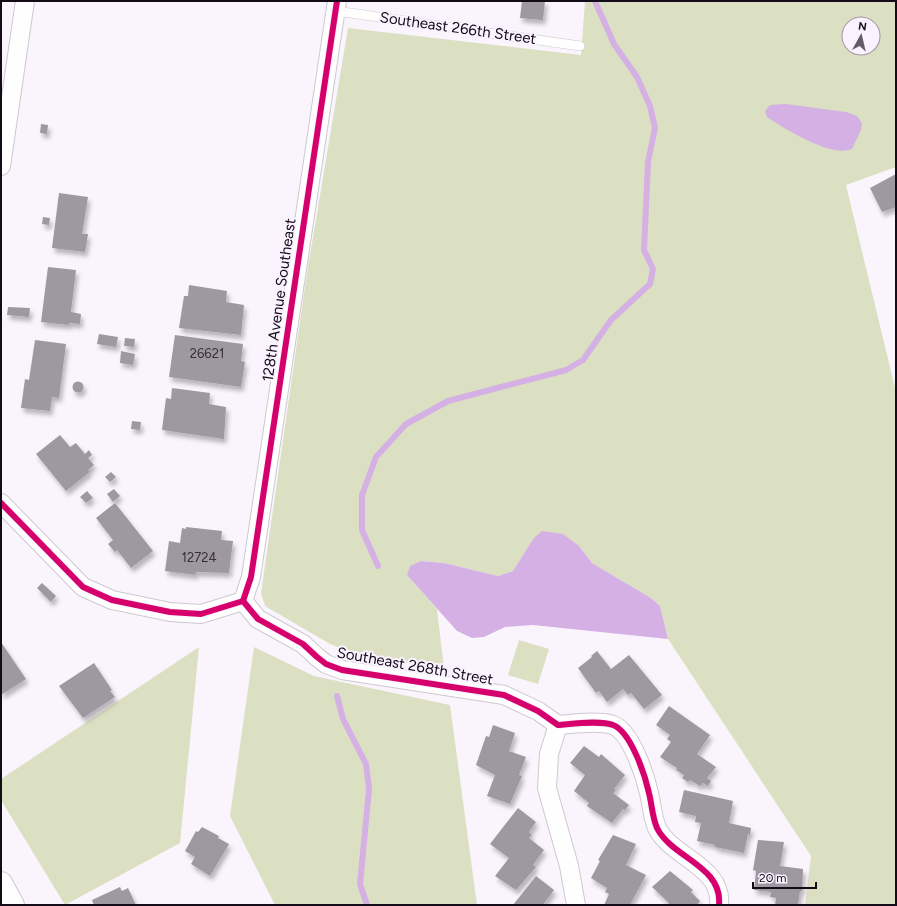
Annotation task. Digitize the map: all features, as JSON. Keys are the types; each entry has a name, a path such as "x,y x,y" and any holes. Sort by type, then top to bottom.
{"main road":[{"path":"1,883 13,905"}],"street":[{"path":"1,166 25,1"},
{"name":"128th Avenue Southeast","path":"243,601 251,577 336,6"},
{"path":"1,503 83,587 112,600 170,612 201,614 243,601"},
{"name":"Southeast 268th Street","path":"243,601 258,619 293,637 303,644 316,658 331,666 342,670 504,695 538,711 558,725"},
{"path":"576,905 569,866 547,788 549,754 558,725 588,723 613,725 627,737 636,755 649,792 652,815 658,830 673,846 712,878 718,890 719,905"}],"lane":[{"name":"Southeast 266th Street","path":"336,6 580,46"}],"green space":[{"path":"585,1 896,1 896,167 846,185 896,392 896,905 805,905 811,856 668,639 660,606 651,598 592,563 579,546 533,539 513,571 498,576 444,563 421,561 407,575 437,609 444,668 360,656 330,644 265,606 261,593 307,273 348,28 581,55"},
{"path":"519,640 549,649 538,684 508,675"},
{"path":"199,647 180,843 65,905 1,800 1,779"},
{"path":"254,647 314,676 450,705 477,905 275,905 230,816"}],"shaded area":[{"path":"786,104 846,112 857,116 862,123 861,130 852,149 843,151 821,146 796,135 767,117 765,111 770,105"},
{"path":"542,531 563,534 579,546 592,563 651,598 660,606 668,639 533,625 505,627 484,637 472,638 457,631 407,575 410,566 421,561 444,563 498,576 513,571 533,539"}],"building":[{"path":"522,1 545,1 543,20 520,18"},
{"path":"41,124 48,125 47,134 40,133"},
{"path":"896,174 896,207 882,212 870,188"},
{"path":"59,193 88,197 82,234 88,234 85,252 52,248"},
{"path":"43,217 50,218 49,225 42,224"},
{"path":"48,267 76,270 71,312 81,314 80,324 69,323 69,325 41,322"},
{"path":"189,285 227,291 226,302 244,305 241,335 179,328 184,296 188,296"},
{"path":"8,307 30,308 29,317 7,315"},
{"path":"99,334 118,337 116,347 97,344"},
{"path":"175,335 243,344 241,361 245,362 241,387 169,377"},
{"path":"125,338 135,339 134,347 124,346"},
{"path":"35,340 66,344 59,398 52,397 50,411 21,408 25,379 29,380"},
{"path":"121,351 135,354 133,365 120,363"},
{"path":"78,381 82,383 84,387 82,391 78,393 74,391 72,387 74,383"},
{"path":"172,388 210,393 209,404 226,407 224,439 162,430 166,398 171,399"},
{"path":"132,421 141,422 140,430 131,429"},
{"path":"60,435 70,447 76,443 85,454 89,450 92,455 88,458 94,465 88,470 90,472 66,491 36,454"},
{"path":"111,472 116,477 110,482 105,477"},
{"path":"114,489 120,496 113,502 107,494"},
{"path":"87,491 93,498 86,503 80,497"},
{"path":"115,503 153,551 131,568 117,550 115,552 108,544 113,540 96,518"},
{"path":"186,527 222,531 221,540 233,541 229,573 196,572 195,575 165,571 169,541 180,543 182,528 186,529"},
{"path":"42,583 56,596 51,602 37,588"},
{"path":"1,642 26,679 1,695"},
{"path":"597,651 611,669 629,655 662,695 644,709 631,693 628,695 623,689 607,702 599,691 596,693 578,668"},
{"path":"94,663 115,697 83,718 59,686"},
{"path":"669,706 710,735 697,754 716,767 707,778 711,781 708,786 703,783 700,786 690,780 688,782 682,778 684,775 676,770 677,768 660,757 671,742 667,739 670,735 656,725"},
{"path":"493,725 515,733 509,751 526,757 519,775 522,776 510,804 487,796 495,775 476,765 486,736 489,737"},
{"path":"584,746 599,757 601,754 625,775 614,789 616,790 613,793 629,805 625,810 623,809 612,823 587,806 589,803 574,791 585,775 570,763"},
{"path":"684,790 733,801 729,823 751,828 750,835 748,834 744,853 715,847 715,845 697,841 701,823 695,822 696,816 679,812"},
{"path":"518,808 536,822 529,832 532,835 529,838 544,850 533,865 536,867 516,890 495,876 509,858 490,844"},
{"path":"202,827 219,836 218,838 229,844 210,876 191,864 195,857 185,851 196,831 198,832"},
{"path":"613,835 636,844 626,865 646,875 630,905 604,905 609,894 605,892 607,888 591,878 600,861 598,860"},
{"path":"758,840 784,842 780,866 803,869 802,891 800,891 798,905 775,905 776,898 770,897 771,892 754,890 756,871 753,870"},
{"path":"670,871 693,890 691,892 700,901 697,905 667,905 669,903 652,887"},
{"path":"536,876 554,890 543,905 513,905"},
{"path":"120,887 122,891 128,888 136,905 94,905 92,900"}],"waterway":[{"path":"378,566 362,530 362,495 376,457 406,424 448,401 566,370 583,360 611,320 650,284 653,269 644,250 648,162 655,128 650,106 637,77 614,44 595,1"},
{"path":"337,696 343,719 366,764 369,789 360,884 367,905"}],"cycle path":[{"path":"243,601 251,577 337,1"},
{"path":"1,503 83,587 112,600 170,612 201,614 243,601 258,619 303,644 326,664 342,670 504,695 538,711 558,725 578,723 601,723 613,725 620,729 626,736 641,765 657,828 664,838 674,847 705,871 713,881 718,892 719,905"}]}
